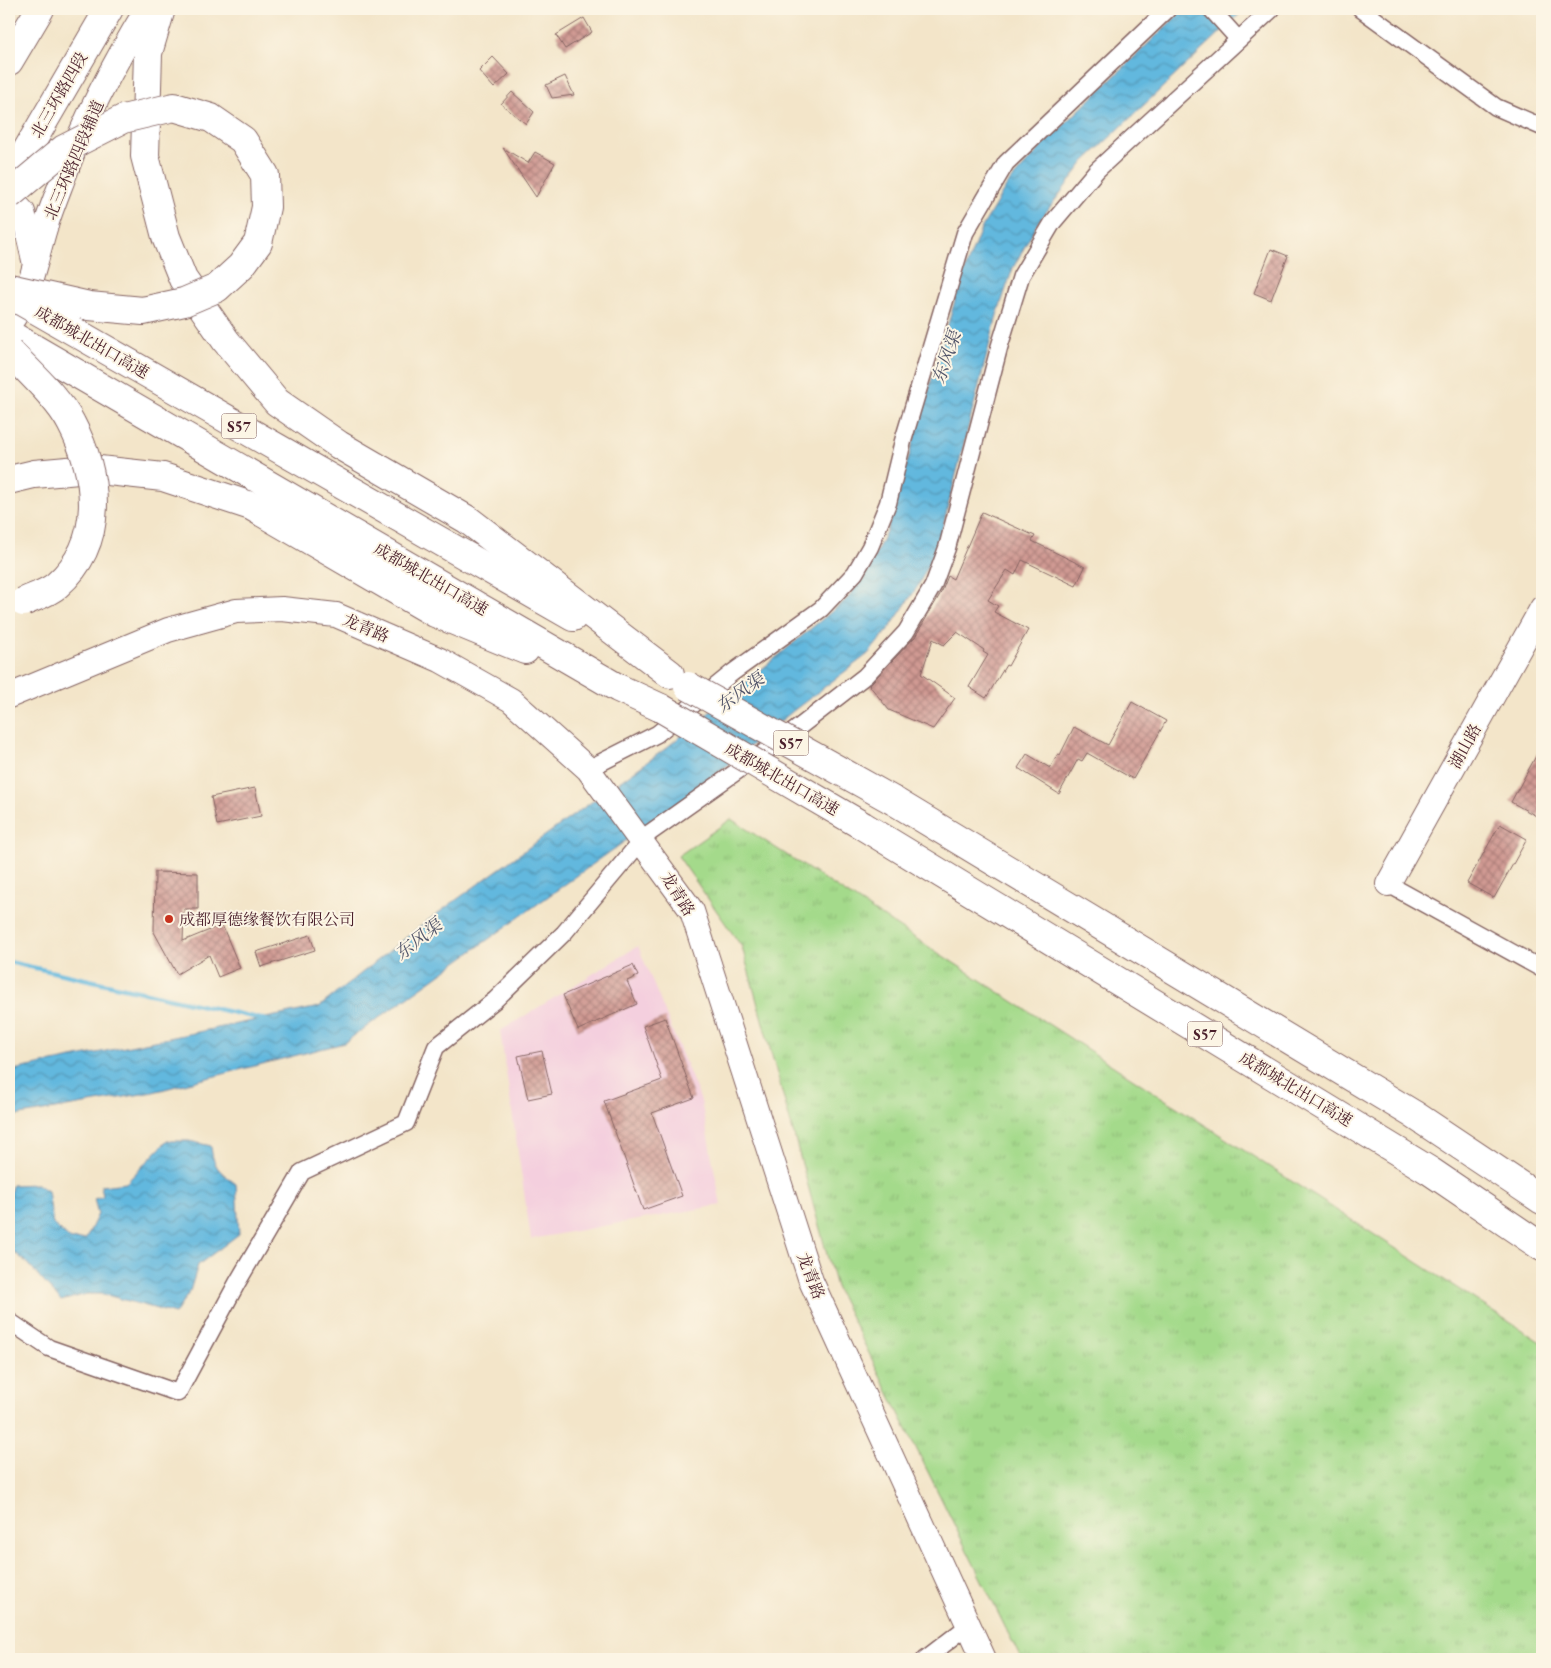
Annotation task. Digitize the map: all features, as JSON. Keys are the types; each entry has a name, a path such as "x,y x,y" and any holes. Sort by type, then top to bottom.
{"highway":[{"path":"9,61 40,9"},
{"name":"北三环路四段","path":"9,181 109,9"},
{"path":"161,9 148,53 145,156 166,237 183,279 226,341 277,402 339,445 468,520 679,680"},
{"path":"9,196 64,149 123,119 174,107 211,118 243,140 265,175 266,207 258,244 241,266 217,288 184,302 143,311 89,306 9,288"},
{"name":"成都城北出口高速","path":"10,317 468,557 679,680 894,801 1413,1114 1542,1200"},
{"name":"成都城北出口高速","path":"10,317 452,591 618,688 661,708 863,826 1421,1166 1542,1247"},
{"path":"9,351 71,422 86,458 95,494 91,529 77,564 56,586 23,602 9,604"},
{"path":"9,480 34,474 90,469 163,477 251,506 435,613 618,688"}],"street":[{"name":"北三环路四段辅道","path":"10,317 35,267 46,225 68,165 121,52 147,9"},
{"path":"589,769 657,734 732,673 820,609 855,573 870,547 888,503 903,441 941,309 970,225 1006,163 1168,9"},
{"path":"1211,9 1238,39"},
{"path":"9,1322 49,1348 178,1393 237,1283 302,1172 406,1123 436,1047 495,1000 564,933 641,839 794,730 865,676 906,632 933,586 947,548 999,348 1021,276 1053,222 1097,170 1272,9"},
{"path":"1362,9 1496,107 1542,127"},
{"path":"9,196 23,212 35,267"},
{"name":"湖山路","path":"1395,888 1542,608"},
{"name":"龙青路","path":"9,696 168,630 236,611 282,609 336,616 440,660 510,700 589,769 692,911 811,1281 984,1659"},
{"name":"湖山路","path":"1395,888 1542,642"},
{"path":"1395,888 1542,970"},
{"path":"925,1659 968,1626"}],"shaded area":[{"path":"638,946 701,1101 721,1205 531,1239 500,1031"}],"green space":[{"path":"731,819 1542,1343 1542,1659 1021,1659 836,1287 742,947 678,856"}],"water":[{"name":"东风渠","path":"1184,9 1245,9 1084,162 1037,224 1013,268 997,315 938,545 918,586 891,626 868,654 793,711 706,783 344,1043 153,1092 9,1117 9,1071 319,1007 427,921 665,749 848,598 870,566 888,527 961,280 981,229 1007,185 1044,144"},
{"path":"167,1141 189,1141 211,1146 215,1164 225,1176 236,1184 239,1234 198,1265 190,1291 175,1314 103,1294 87,1294 61,1301 25,1261 9,1248 9,1201 12,1185 37,1184 48,1191 53,1224 71,1240 86,1239 98,1214 94,1199 103,1196 101,1186 126,1183"}],"building":[{"path":"584,18 592,32 565,49 556,35"},
{"path":"493,57 509,74 494,88 479,71"},
{"path":"565,76 574,95 552,98 546,85"},
{"path":"512,92 534,112 526,124 501,104"},
{"path":"503,148 528,163 535,152 555,163 536,197"},
{"path":"1271,249 1288,256 1271,300 1254,293"},
{"path":"982,512 1035,536 1032,541 1085,567 1076,586 1022,560 1015,575 1007,570 988,600 998,606 994,612 1028,630 1008,666 1006,665 986,698 969,687 988,655 983,652 984,650 957,632 944,645 933,639 921,674 955,698 933,729 889,710 869,685 915,637 942,591 948,576 953,579"},
{"path":"1132,702 1166,721 1133,779 1087,753 1082,761 1078,759 1059,794 1018,768 1027,754 1050,768 1058,754 1060,755 1074,727 1108,745"},
{"path":"1542,745 1542,810 1538,817 1511,802"},
{"path":"255,788 261,816 217,825 211,797"},
{"path":"1500,824 1527,839 1494,898 1467,883"},
{"name":"成都厚德缘餐饮有限公司","path":"155,872 198,873 198,909 184,909 183,941 222,925 240,968 218,977 209,955 177,974 154,932"},
{"path":"310,935 315,950 261,967 256,952"},
{"path":"633,965 638,976 627,981 637,1004 578,1030 563,995"},
{"path":"665,1018 694,1098 652,1113 682,1196 643,1210 604,1101 662,1080 643,1026"},
{"path":"542,1051 552,1094 528,1099 518,1056"}],"waterway":[{"path":"9,962 266,1020"}],"place":[{"name":"成都厚德缘餐饮有限公司","path":"169,919"}]}
